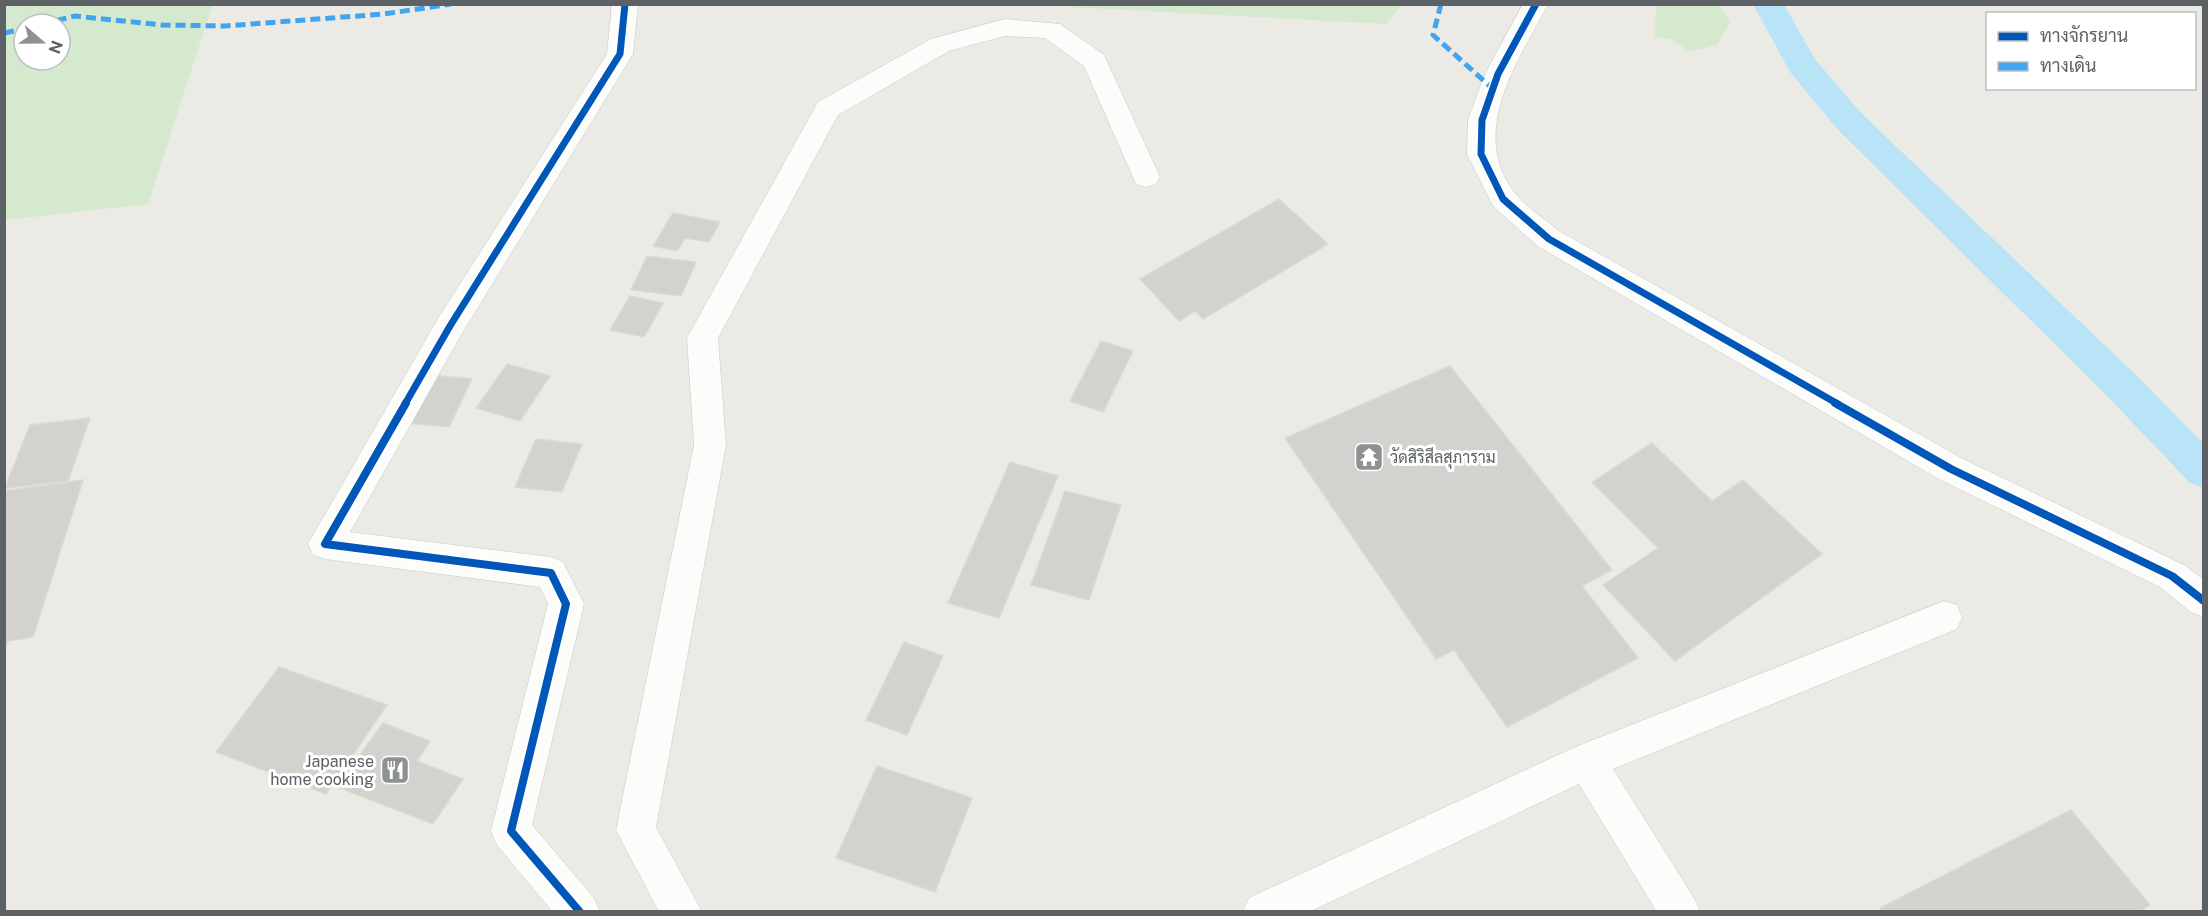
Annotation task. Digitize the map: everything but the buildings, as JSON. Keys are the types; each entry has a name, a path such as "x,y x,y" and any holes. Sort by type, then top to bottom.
{"street":[{"path":"580,912 512,831 566,604 551,573 325,544 450,326 620,54 624,4"},
{"path":"1536,4 1498,74 1482,120 1481,154 1503,199 1549,240 1951,469 2172,576 2204,601"},
{"path":"682,912 636,830 710,445 702,338 828,109 940,45 1005,27 1051,30 1095,61 1146,177"},
{"path":"1263,912 1586,761 1944,616"},
{"path":"1586,761 1680,912"}],"green space":[{"path":"1402,4 1386,24 1033,5"},
{"path":"4,5 224,5 212,6 148,204 5,220"},
{"path":"1656,5 1719,5 1730,22 1717,45 1690,52 1671,39 1655,37"}],"waterway":[{"path":"1768,4 1801,64 1850,122 2122,386 2204,471"}],"marked path":[{"path":"72,17 162,25 225,26 384,14 451,4"},
{"path":"1441,4 1433,35 1493,89"},
{"path":"4,33 12,31"}],"cycle path":[{"path":"580,912 511,831 566,604 551,573 325,544 450,326 620,54 625,4"},
{"path":"1536,4 1498,74 1482,120 1481,154 1503,199 1549,239 1951,469 2172,576 2204,601"}],"place":[{"name":"วัดสิริสีลสุภาราม","path":"1369,457"},
{"name":"Japanese home cooking","path":"395,770"}]}
